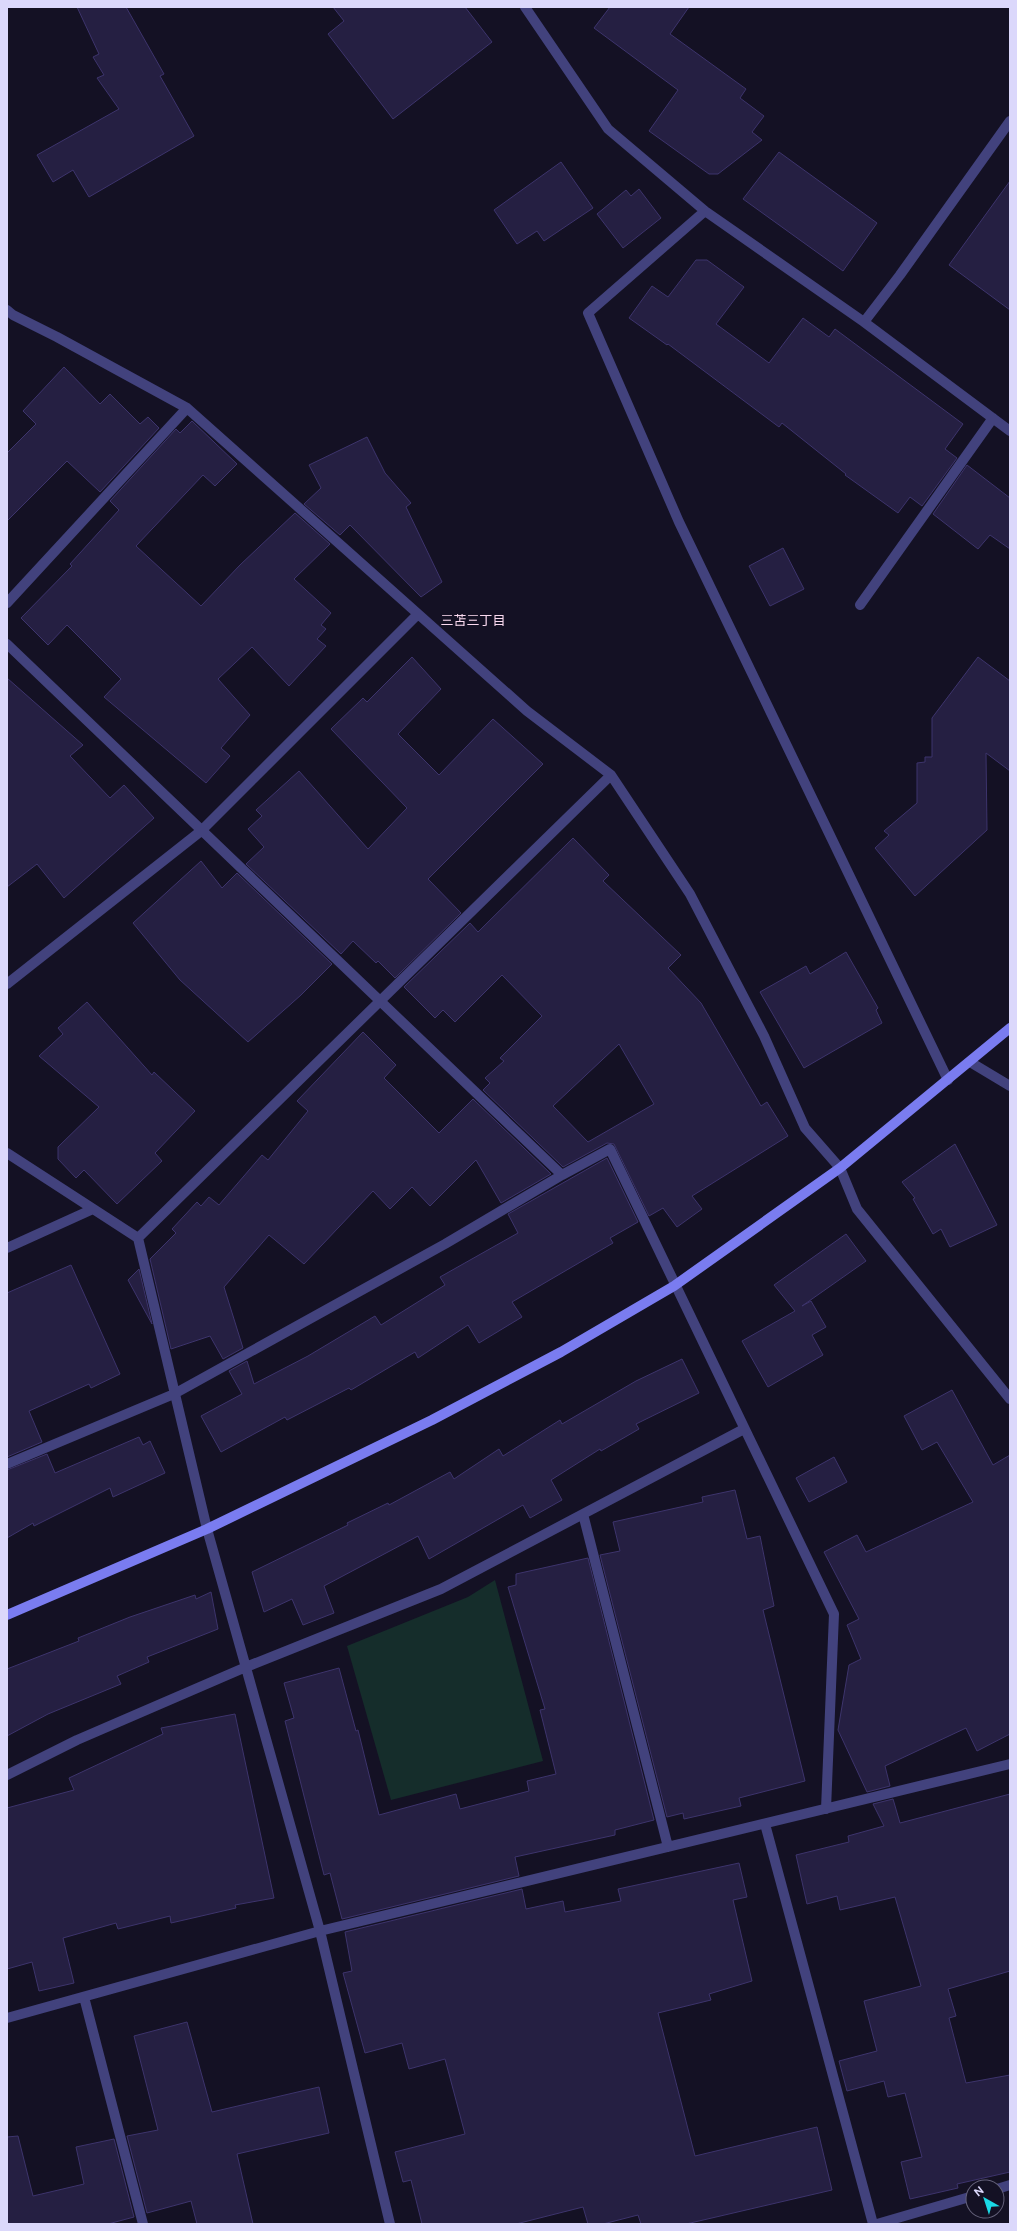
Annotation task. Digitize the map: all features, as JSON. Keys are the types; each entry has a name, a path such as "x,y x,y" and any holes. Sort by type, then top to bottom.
{"street":[{"path":"525,7 608,129 705,211 864,322 1010,430"},
{"path":"864,322 900,275 1010,121"},
{"path":"705,211 588,312 679,522 948,1080"},
{"path":"7,310 13,315 57,337 187,408 417,615 527,711 611,775 690,894 764,1036 805,1128 840,1168 857,1209 1010,1399"},
{"path":"7,603 187,408"},
{"path":"860,605 993,418"},
{"path":"7,984 201,831 417,615"},
{"path":"7,644 201,831 380,999 562,1175"},
{"path":"138,1238 380,999 611,775"},
{"path":"7,1615 207,1529 432,1420 561,1352 674,1286 840,1168 1010,1028"},
{"path":"970,1062 1010,1086"},
{"path":"7,1464 174,1394 445,1244 562,1175 610,1149 674,1286 834,1614 826,1809"},
{"path":"7,1153 138,1238 207,1529 320,1931 390,2224"},
{"path":"7,1248 93,1209"},
{"path":"7,1775 78,1740 246,1667 441,1589 744,1429"},
{"path":"583,1514 668,1847"},
{"path":"7,2018 320,1931 1010,1764"},
{"path":"765,1824 872,2224"},
{"path":"84,1996 143,2224"},
{"path":"877,2224 965,2198"}],"green space":[{"path":"495,1580 543,1761 391,1800 347,1646 468,1597"}],"building":[{"path":"77,7 126,7 164,74 160,76 194,136 89,197 73,170 53,182 37,155 119,109 97,78 104,75 93,57 99,54"},
{"path":"333,7 465,7 492,42 393,119 328,34 344,21"},
{"path":"610,7 689,7 670,34 746,89 740,98 764,116 752,132 762,140 718,174 709,174 649,131 678,90 594,28"},
{"path":"779,152 877,223 843,271 743,199"},
{"path":"561,162 593,208 544,241 537,231 517,244 494,210"},
{"path":"1010,181 1010,310 949,265"},
{"path":"639,189 661,218 623,248 597,214 626,190 631,196"},
{"path":"696,260 707,260 744,287 716,324 769,363 803,318 829,337 835,329 963,424 945,449 957,458 922,506 910,497 898,513 845,475 846,474 782,423 779,427 668,344 667,345 629,318 652,286 668,297"},
{"path":"64,367 100,404 110,394 140,424 148,417 159,428 100,492 67,461 7,521 7,453 36,424 23,411"},
{"path":"192,421 237,464 215,486 203,475 136,546 201,606 240,565 295,513 330,544 294,579 331,613 321,625 326,629 317,639 326,646 289,686 252,647 218,679 250,715 221,748 230,756 206,783 104,697 121,679 67,625 48,645 21,618 72,566 70,564 119,510 110,501 176,429 180,433"},
{"path":"367,437 385,473 411,503 406,507 442,582 421,597 350,525 340,535 304,504 321,488 309,465"},
{"path":"967,465 1010,498 1010,549 990,535 978,549 933,514"},
{"path":"783,548 804,589 770,606 749,566"},
{"path":"412,657 441,689 398,734 439,775 493,719 543,764 428,879 461,913 395,978 378,961 376,963 353,941 341,954 246,864 264,847 248,829 262,816 256,810 299,771 368,849 407,808 331,729 363,698 367,702"},
{"path":"978,657 1010,681 1010,771 986,753 987,830 915,896 875,848 889,835 884,831 917,803 917,763 925,762 925,757 932,757 932,718"},
{"path":"7,678 83,745 70,756 110,798 124,785 154,818 64,898 37,864 7,887"},
{"path":"573,838 609,875 603,881 681,955 668,968 701,1003 761,1106 767,1102 788,1136 692,1196 702,1209 677,1227 663,1208 649,1216 614,1144 607,1143 563,1167 483,1090 490,1083 485,1078 504,1061 500,1058 542,1016 502,975 455,1022 443,1010 435,1018 404,987 470,923 478,932","holes":["619,1044 654,1104 588,1142 553,1106"]},
{"path":"201,861 222,888 237,873 332,964 301,995 248,1042 180,980 133,923"},
{"path":"846,952 878,1008 876,1010 882,1023 804,1068 760,992 806,966 810,974"},
{"path":"87,1002 152,1075 154,1072 195,1111 155,1153 162,1161 117,1204 84,1170 76,1178 58,1159 58,1147 99,1107 39,1056 63,1034 58,1028"},
{"path":"363,1032 396,1065 384,1078 439,1133 473,1099 551,1174 501,1203 476,1160 430,1206 412,1187 390,1209 373,1191 304,1264 269,1235 224,1287 243,1348 223,1359 210,1336 171,1349 150,1259 176,1233 172,1229 197,1202 201,1206 209,1197 219,1205 262,1155 268,1160 308,1111 297,1101"},
{"path":"955,1144 997,1225 950,1247 941,1229 933,1234 913,1199 915,1198 902,1182"},
{"path":"607,1158 638,1222 610,1238 613,1243 512,1302 522,1317 479,1343 468,1325 418,1358 415,1352 351,1390 349,1388 287,1420 285,1417 221,1452 201,1416 242,1394 229,1371 247,1361 254,1384 308,1356 375,1316 381,1325 445,1285 440,1277 518,1233 508,1214"},
{"path":"846,1234 866,1261 802,1306 811,1301 826,1327 812,1335 823,1355 768,1387 742,1341 795,1311 774,1285"},
{"path":"71,1265 120,1374 91,1388 89,1384 29,1411 42,1442 7,1457 7,1293"},
{"path":"139,1269 152,1324 128,1280"},
{"path":"682,1359 699,1393 636,1424 639,1429 601,1451 600,1449 551,1480 562,1500 530,1518 523,1505 429,1559 418,1536 324,1586 334,1613 303,1625 292,1599 264,1612 252,1572 348,1525 347,1523 388,1503 389,1505 450,1472 454,1479 499,1449 503,1456 560,1420 562,1424 636,1381"},
{"path":"952,1390 993,1465 1010,1455 1010,1734 977,1751 966,1728 885,1766 890,1786 867,1792 838,1730 849,1665 861,1659 847,1625 859,1619 824,1552 857,1535 866,1552 973,1502 937,1442 922,1450 904,1416"},
{"path":"139,1437 143,1445 150,1441 165,1473 113,1497 110,1488 34,1526 33,1523 7,1538 7,1470 47,1454 55,1473"},
{"path":"834,1457 847,1482 809,1502 796,1478"},
{"path":"735,1490 747,1539 760,1536 774,1606 763,1610 805,1781 739,1798 741,1806 684,1819 683,1813 667,1817 600,1555 620,1551 613,1522 703,1502 702,1497"},
{"path":"588,1558 654,1820 615,1830 615,1835 515,1857 519,1876 342,1919 330,1873 324,1875 285,1721 294,1718 284,1683 339,1668 356,1731 358,1730 379,1815 456,1794 460,1809 529,1791 527,1781 556,1774 540,1710 545,1709 508,1587 516,1585 516,1574"},
{"path":"211,1592 218,1629 147,1657 149,1662 117,1676 121,1684 48,1714 7,1736 7,1669 79,1641 78,1638 130,1617 195,1595 196,1599"},
{"path":"235,1714 274,1898 235,1905 236,1908 171,1923 170,1916 118,1929 116,1923 63,1938 74,1983 39,1991 32,1962 7,1969 7,1808 74,1790 69,1778 163,1734 161,1728"},
{"path":"1010,1794 1010,1971 948,1989 956,2016 949,2018 966,2083 1010,2075 1010,2172 979,2179 965,2179 965,2182 957,2184 958,2188 910,2199 901,2162 922,2157 905,2093 888,2097 884,2081 847,2091 839,2061 877,2051 864,2001 921,1986 895,1897 840,1910 837,1896 807,1904 796,1855 849,1842 848,1836 884,1826 873,1804 893,1799 900,1823"},
{"path":"739,1863 747,1897 733,1900 752,1981 709,1994 711,2000 658,2013 695,2156 817,2127 832,2190 686,2224 641,2224 638,2215 603,2224 588,2224 583,2207 516,2224 422,2224 411,2180 403,2182 395,2152 465,2134 445,2059 409,2069 402,2043 365,2053 343,1973 352,1971 345,1932 522,1889 526,1909 563,1901 565,1912 621,1901 618,1889"},
{"path":"187,2022 212,2112 319,2087 329,2133 237,2154 253,2224 197,2224 191,2201 147,2213 127,2136 158,2130 134,2036"},
{"path":"18,2136 33,2196 84,2184 76,2147 114,2139 134,2217 108,2224 7,2224 7,2137"}],"district":[{"name":"三苫三丁目","path":"473,620"}]}
